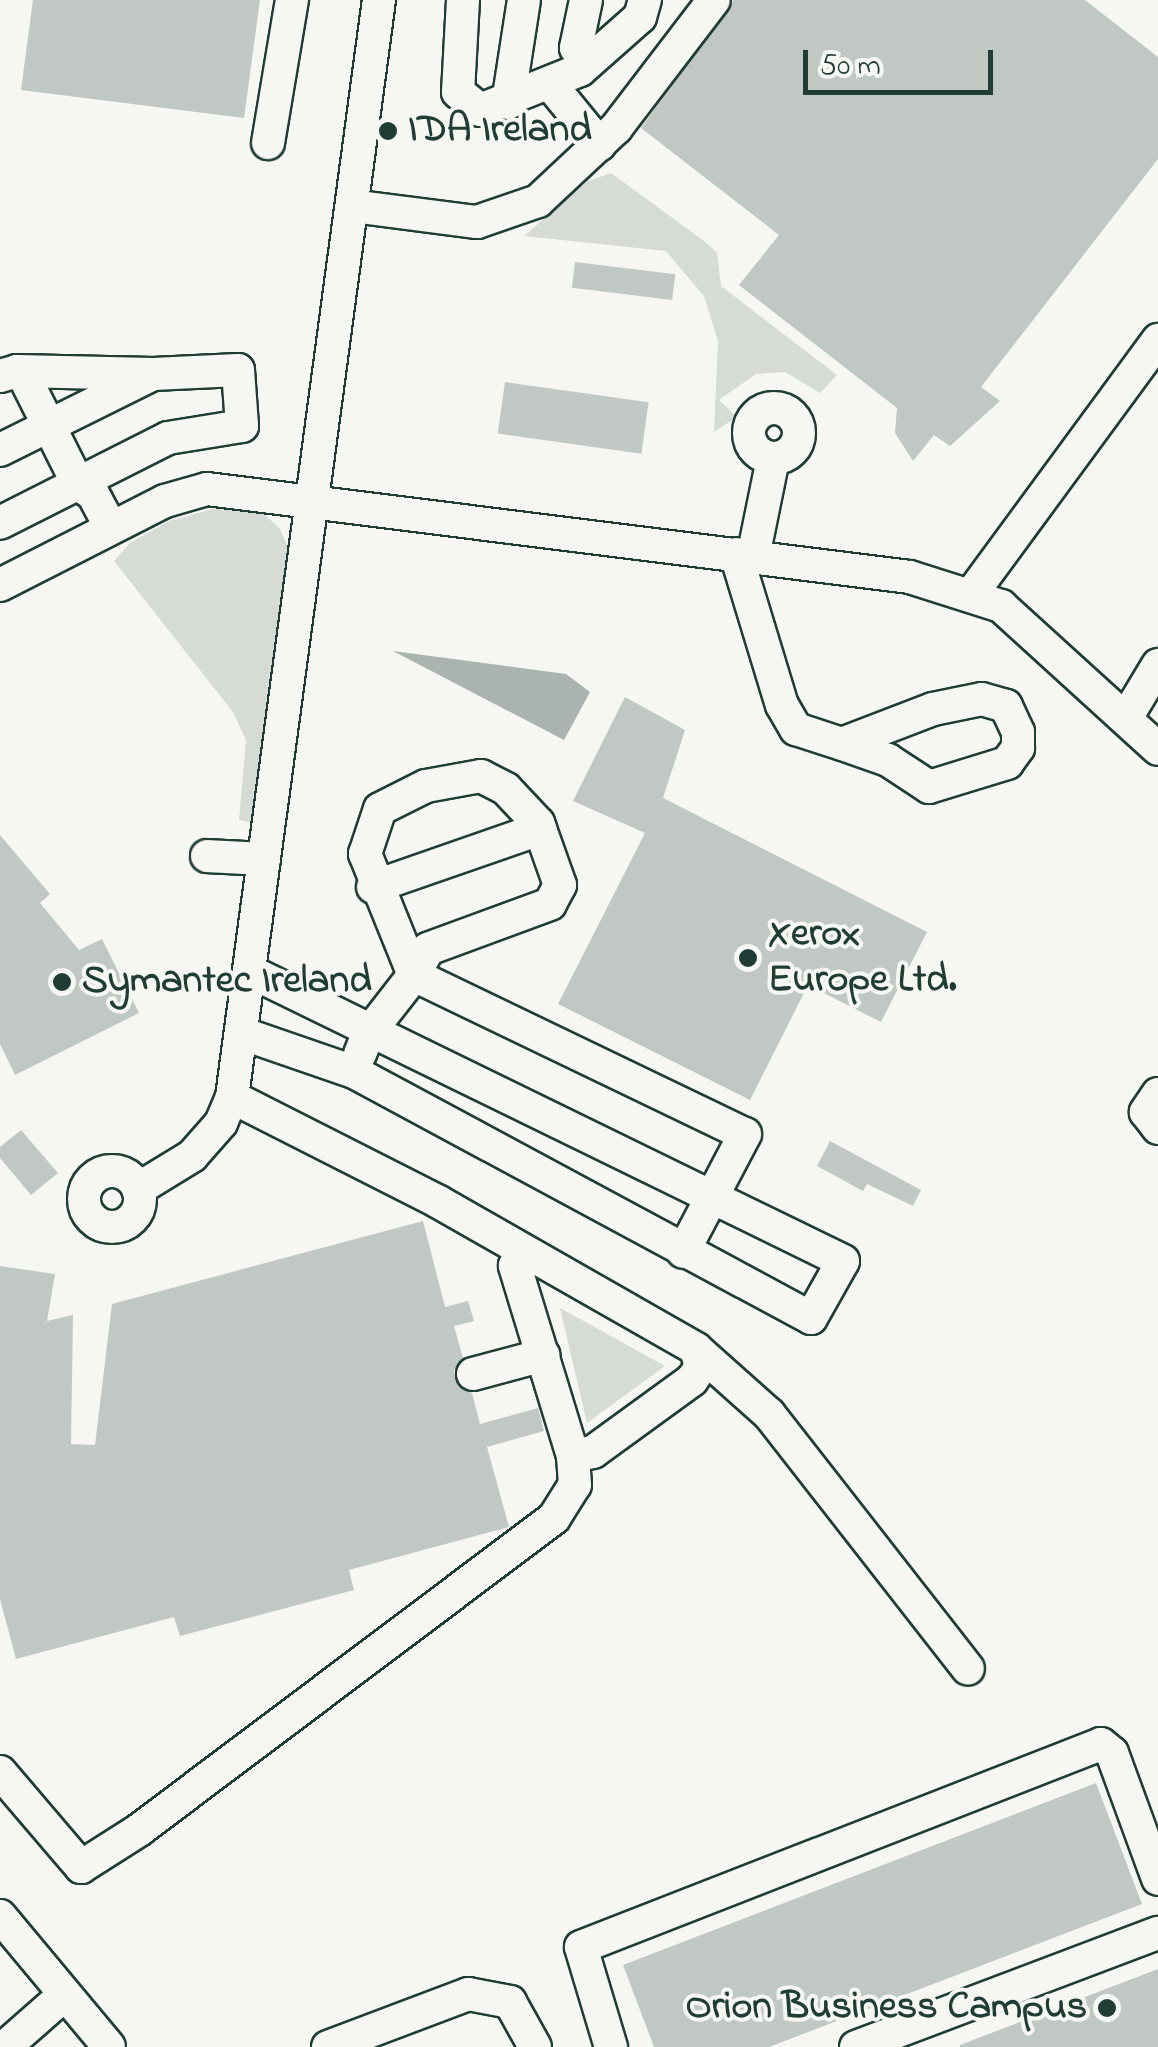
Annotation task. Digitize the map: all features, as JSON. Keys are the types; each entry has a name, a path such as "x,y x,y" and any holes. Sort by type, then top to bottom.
{"street":[{"path":"268,143 292,0"},
{"path":"138,1189 192,1156 222,1123 232,1097 244,1034 264,858 380,0"},
{"path":"463,0 458,92 480,110 551,85 588,63 640,16 645,0"},
{"path":"508,103 524,0"},
{"path":"586,0 576,48 588,63"},
{"path":"352,206 458,221 500,219 538,201 600,145 714,0"},
{"path":"551,85 600,145"},
{"path":"973,592 1158,340"},
{"path":"0,523 168,438 242,426 238,370 9,373"},
{"path":"9,373 49,425 78,484 76,502 102,533"},
{"path":"0,450 153,374"},
{"path":"773,459 745,556 782,705 796,729 888,760 930,788 1006,762 1018,748 1018,732 1006,706 982,699 934,708 842,744"},
{"path":"0,585 102,533 208,489 910,577 973,592 1026,627 1158,749"},
{"path":"1126,718 1158,665"},
{"path":"354,1072 368,1034 414,975 428,949 550,904 560,885 540,829 506,789 481,776 426,786 380,810 365,854 373,887 414,975 745,1134 683,1252"},
{"path":"373,887 540,829"},
{"path":"207,856 264,858"},
{"path":"244,1034 354,1072 811,1318 843,1260 368,1034 251,972"},
{"path":"1158,1094 1146,1112 1158,1128"},
{"path":"232,1097 521,1250 696,1350 769,1414 968,1669"},
{"path":"0,1772 81,1867 512,1554 554,1518 575,1485 574,1456 516,1266 521,1250"},
{"path":"574,1456 593,1452 692,1380 701,1367 696,1350"},
{"path":"473,1374 544,1355"},
{"path":"612,2047 581,1946 1101,1744 1112,1753 1158,1879"},
{"path":"0,1916 62,1997 108,2047"},
{"path":"856,2047 1158,1933"},
{"path":"328,2047 468,1994 510,2002 535,2047"},
{"path":"5,2047 62,1997"}],"shaded area":[{"path":"611,173 704,241 717,253 721,286 837,375 820,393 785,372 756,374 719,400 737,417 714,432 718,341 704,296 666,251 524,236 588,181"},
{"path":"216,508 260,510 280,529 289,550 255,823 239,820 246,740 233,712 114,561 130,543 169,521"},
{"path":"393,651 566,674 590,692 564,740"},
{"path":"560,1308 665,1366 587,1423"}],"building":[{"path":"33,0 260,0 244,118 21,90"},
{"path":"734,0 1085,0 1158,57 1158,159 981,387 1000,401 950,446 934,435 913,461 895,433 897,408 739,285 779,235 641,128"},
{"path":"575,262 675,274 672,300 572,288"},
{"path":"505,382 649,402 641,454 498,433"},
{"name":"Xerox Europe Ltd.","path":"625,697 685,730 663,798 927,932 881,1022 808,985 750,1100 558,1004 645,833 573,801"},
{"name":"Symantec Ireland","path":"0,835 50,894 40,903 79,950 102,939 139,1013 15,1075 0,1044"},
{"path":"21,1130 58,1173 31,1195 0,1158 0,1147"},
{"path":"830,1141 921,1190 913,1206 867,1184 863,1191 817,1166"},
{"path":"423,1221 445,1307 468,1301 474,1321 454,1326 463,1358 454,1370 458,1387 472,1393 480,1424 538,1408 544,1431 487,1447 509,1527 349,1570 354,1590 180,1636 174,1617 16,1659 0,1599 0,1266 55,1274 47,1321 73,1315 71,1444 95,1445 112,1304"},
{"path":"1096,1783 1142,1904 769,2047 654,2047 623,1965"},
{"name":"Orion Business Campus","path":"1158,1969 1158,2047 960,2047 960,2045"}],"place":[{"name":"IDA Ireland","path":"388,131"},
{"name":"Xerox Europe Ltd.","path":"748,958"},
{"name":"Symantec Ireland","path":"62,982"},
{"name":"Orion Business Campus","path":"1107,2008"}]}
